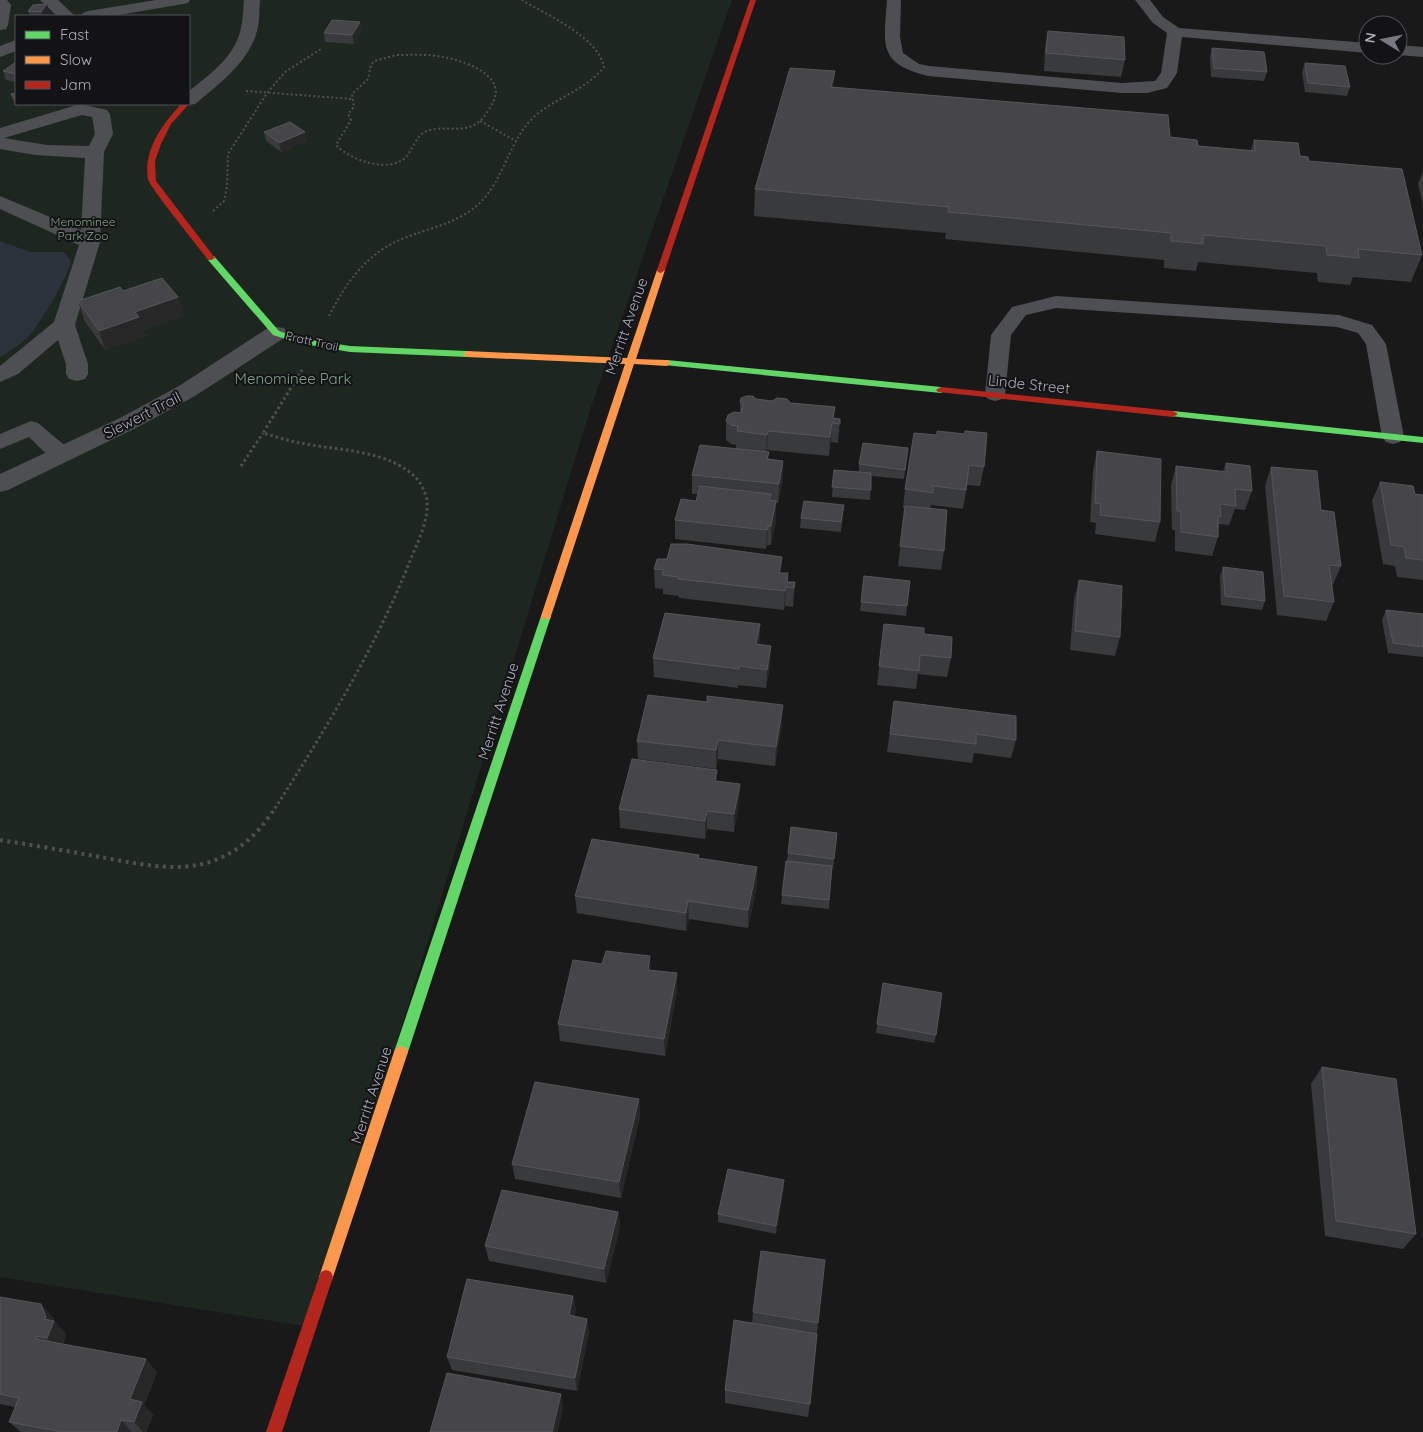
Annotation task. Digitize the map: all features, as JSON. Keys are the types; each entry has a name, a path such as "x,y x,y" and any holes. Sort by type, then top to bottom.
{"street":[{"path":"48,0 66,15"},
{"path":"190,99 205,87 236,55 243,45 249,31 252,0"},
{"name":"Merritt Avenue","path":"274,1432 753,0"},
{"path":"0,2 3,6 0,25"},
{"path":"0,52 15,45"},
{"name":"Pratt Trail","path":"184,105 168,123 157,144 152,161 152,181 182,223 276,333 316,344 350,349 631,360"},
{"path":"0,134 34,115 81,109 101,114 104,134 94,152 90,242 64,325 0,375"},
{"path":"0,143 16,147 62,152 94,152"},
{"path":"0,202 90,242"},
{"path":"64,325 77,364 77,374"},
{"name":"Siewert Trail","path":"0,484 136,419 187,392 276,333"},
{"name":"Linde Street","path":"631,360 995,395 1423,440"}],"lane":[{"path":"94,15 183,0"},
{"path":"894,0 892,48 896,57 912,68 928,71 1122,88 1147,88 1161,85 1169,73 1175,32"},
{"path":"1142,0 1158,20 1175,32 1358,47"},
{"path":"1408,51 1423,52"},
{"path":"995,395 1001,335 1019,311 1056,302 1339,321 1364,329 1376,344 1393,436"},
{"path":"0,442 30,428 62,455"}],"path":[{"path":"241,466 316,344 340,295 354,274 369,257 386,245 432,230 478,206 494,187 516,141 533,118 598,75 604,66 602,57 578,33 522,0"},
{"path":"182,223 210,214 224,201 227,186 228,154 267,93 285,72 321,49"},
{"path":"397,55 429,55 450,58 468,64 493,80 497,89 480,121 473,126 445,127 422,133 402,160 391,163 365,162 341,152 336,145 351,120 348,114 354,107 352,94 368,79 371,65 374,61 397,55"},
{"path":"205,87 352,99"},
{"path":"480,121 516,141"},
{"path":"0,840 132,862 178,867 214,862 240,848 264,825 328,726 358,673 404,576 424,526 427,499 418,480 404,469 387,460 366,454 296,442 263,433"}],"green space":[{"name":"Menominee Park","path":"0,0 732,0 590,410 310,1327 0,1277"}],"shaded area":[{"path":"0,241 30,252 64,252 71,261 59,290 31,333 20,344 0,357"}],"building":[{"path":"47,4 41,12 28,11 33,5"},
{"path":"332,20 360,22 352,35 324,33"},
{"path":"1048,31 1124,37 1125,60 1046,53"},
{"path":"1212,48 1264,52 1267,72 1214,68"},
{"path":"15,63 15,74 3,71"},
{"path":"1305,63 1345,66 1350,87 1308,83"},
{"path":"790,68 835,71 831,87 1168,115 1170,137 1197,140 1198,146 1255,151 1254,140 1298,143 1300,156 1308,157 1309,161 1402,169 1422,255 1358,249 1359,258 1327,255 1326,246 1203,235 1203,244 1171,241 1171,233 948,212 949,207 755,189"},
{"path":"290,122 305,132 279,143 264,132"},
{"path":"162,278 178,297 135,312 139,317 99,331 78,301 120,287 123,291"},
{"path":"746,396 772,401 777,398 787,399 791,403 835,407 833,418 840,419 840,424 832,423 830,437 768,431 767,435 737,431 738,426 731,425 726,421 728,415 734,412 741,413 743,404 740,402 741,398"},
{"path":"937,431 965,434 965,431 987,433 984,467 969,465 966,490 933,486 933,493 905,489 914,433 937,435"},
{"path":"863,443 908,448 905,470 859,464"},
{"path":"700,445 769,452 767,459 783,461 779,484 692,475"},
{"path":"1097,451 1161,459 1160,522 1100,515 1101,504 1095,503"},
{"path":"1226,463 1250,466 1252,491 1235,489 1236,506 1220,504 1221,517 1218,516 1218,537 1181,532 1181,511 1177,511 1176,466 1227,472"},
{"path":"1271,467 1317,471 1321,510 1334,512 1341,566 1329,565 1334,602 1284,596"},
{"path":"834,470 871,473 871,490 832,487"},
{"path":"1380,482 1413,486 1415,494 1423,495 1423,560 1406,558 1404,547 1391,545"},
{"path":"700,486 771,494 769,500 776,501 771,526 768,526 767,530 675,520 681,499 696,501"},
{"path":"804,501 844,505 841,522 801,518"},
{"path":"905,506 947,510 944,551 900,546"},
{"path":"671,544 687,544 782,557 779,573 788,573 787,582 795,582 794,588 786,587 785,591 678,579 679,577 662,575 664,570 654,569 657,559 667,559"},
{"path":"1223,567 1263,572 1265,601 1225,596"},
{"path":"864,576 910,581 907,606 861,602"},
{"path":"1079,580 1122,586 1120,637 1075,631"},
{"path":"1386,610 1423,614 1423,647 1393,643"},
{"path":"665,613 760,624 756,644 771,646 767,670 739,666 739,669 653,658"},
{"path":"884,624 924,628 924,634 952,637 951,658 920,655 919,671 879,666"},
{"path":"648,695 707,702 707,696 783,705 776,747 718,740 716,750 637,741"},
{"path":"894,701 1016,716 1016,740 976,734 976,744 890,734"},
{"path":"632,759 717,770 715,781 740,784 734,814 707,811 705,821 619,809"},
{"path":"791,827 837,833 834,859 788,853"},
{"path":"592,839 699,855 698,858 757,867 748,910 688,901 686,913 575,896"},
{"path":"786,861 832,866 829,900 782,895"},
{"path":"606,951 650,956 648,970 677,973 664,1039 558,1024 573,960 602,964"},
{"path":"883,983 942,993 936,1035 877,1024"},
{"path":"1322,1067 1396,1079 1416,1234 1336,1221"},
{"path":"535,1082 639,1099 619,1182 512,1164"},
{"path":"728,1169 784,1180 776,1226 718,1214"},
{"path":"502,1190 618,1212 604,1269 485,1246"},
{"path":"761,1251 825,1260 818,1323 753,1312"},
{"path":"467,1279 573,1296 569,1315 587,1319 575,1378 447,1357"},
{"path":"0,1297 41,1304 46,1317 44,1319 54,1321 47,1338 37,1336 35,1339 146,1359 130,1399 142,1402 134,1422 121,1420 117,1432 63,1432 9,1422 19,1398 0,1394"},
{"path":"734,1320 817,1334 810,1404 725,1390"},
{"path":"447,1373 561,1394 552,1432 430,1432"}],"traffic: fast":[{"path":"211,258 276,333 298,340 350,349 467,354"},
{"path":"667,363 941,390"},
{"path":"1173,414 1423,440"},
{"path":"401,1052 546,616"}],"traffic: slow":[{"path":"546,616 661,270"},
{"path":"467,354 667,363"},
{"path":"326,1277 401,1052"}],"traffic: jam":[{"path":"661,270 753,0"},
{"path":"184,105 168,123 157,144 151,161 152,181 211,258"},
{"path":"941,390 1173,414"},
{"path":"274,1432 326,1277"}],"park label":[{"name":"Menominee Park Zoo","path":"83,228"}]}
